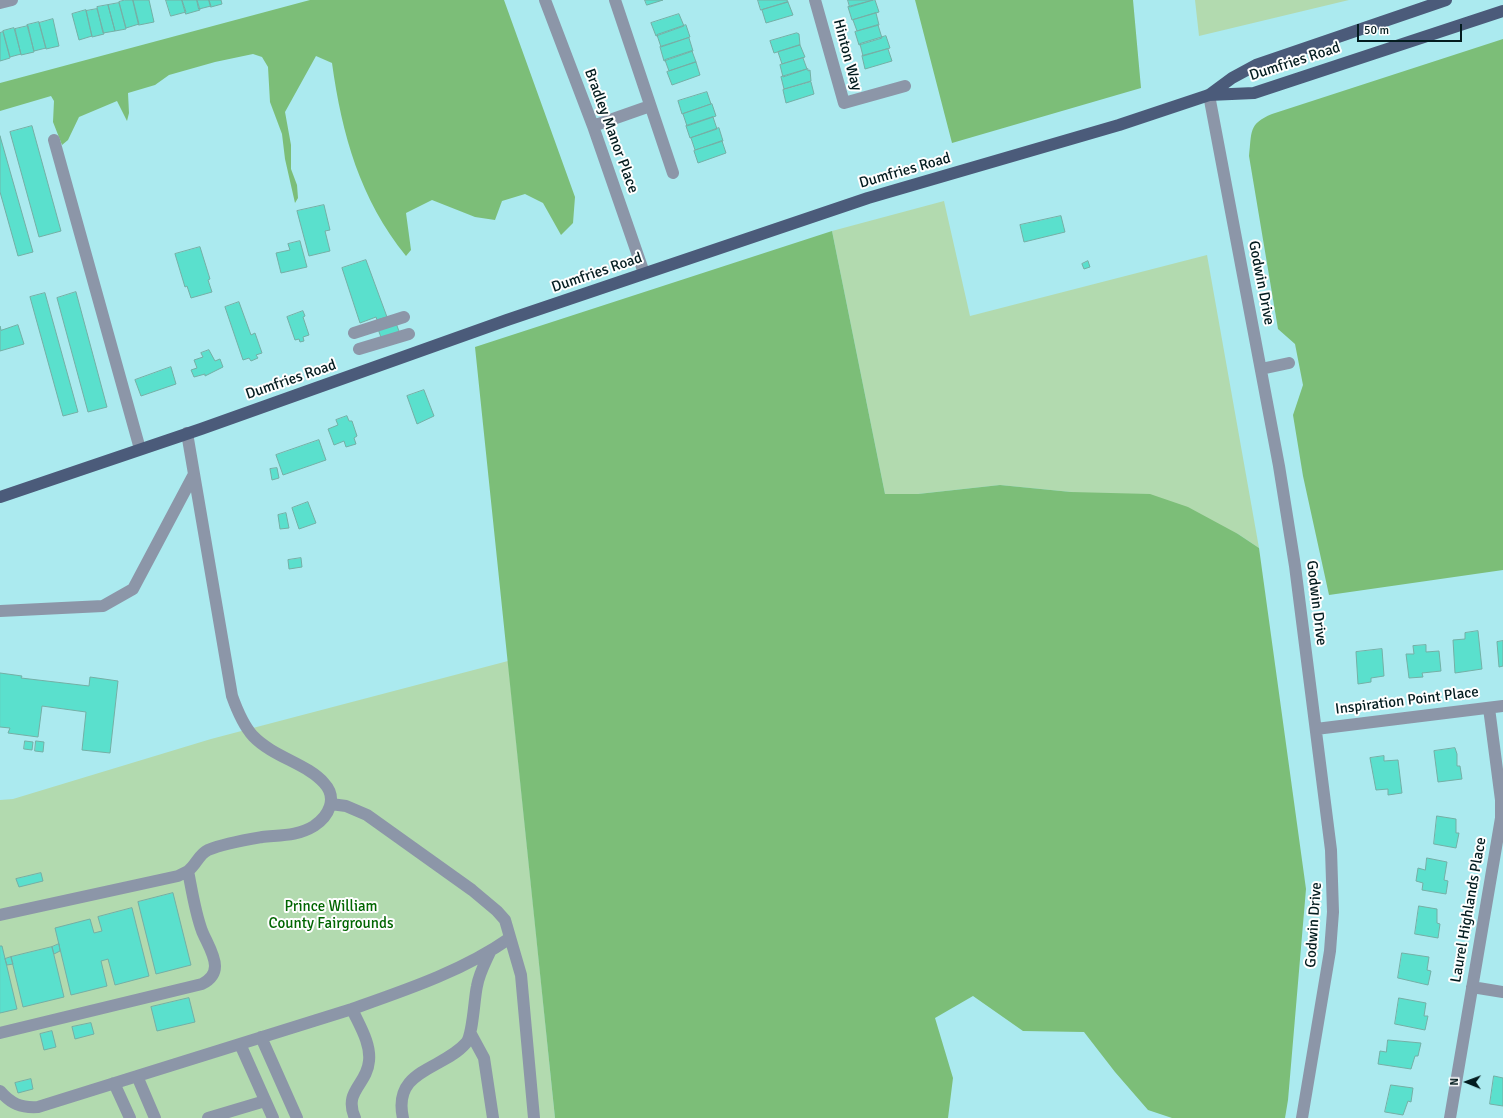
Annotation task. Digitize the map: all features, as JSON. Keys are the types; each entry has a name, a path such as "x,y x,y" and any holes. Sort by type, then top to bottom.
{"main road":[{"name":"Dumfries Road","path":"1209,95 1232,78 1256,65 1446,0"},
{"name":"Dumfries Road","path":"0,497 644,273 868,198 1119,125 1209,95 1254,93 1503,11"}],"street":[{"path":"0,3 12,0"},
{"name":"Bradley Manor Place","path":"545,0 593,126 644,273"},
{"path":"615,0 673,173"},
{"name":"Hinton Way","path":"815,0 844,103 905,86"},
{"name":"Godwin Drive","path":"1209,95 1261,369 1295,566 1331,850 1334,912 1330,950 1302,1118"},
{"path":"593,126 650,106"},
{"path":"54,140 140,448"},
{"path":"354,333 404,317"},
{"path":"359,349 409,334"},
{"path":"1261,369 1289,363"},
{"path":"0,915 178,876 188,871 201,854 207,850 236,842 298,833 313,826 324,819 331,804 329,790 324,782 310,772 270,750 253,736 237,711 232,696 187,433"},
{"path":"0,611 103,606 133,589 194,474"},
{"name":"Inspiration Point Place","path":"1316,729 1503,706"},
{"name":"Laurel Highlands Place","path":"1450,1118 1502,809 1489,708"},
{"path":"331,804 346,806 367,815 472,890 497,910 505,920 521,975 534,1118"},
{"path":"0,1033 202,984 209,981 214,974 215,964 193,901 188,871"},
{"path":"0,1091 14,1104 40,1112 114,1083 352,1009 405,990 468,964 490,952 510,938"},
{"path":"403,1118 402,1102 405,1090 411,1080 424,1069 460,1050 468,1041 471,1034 477,985 480,973 490,952"},
{"path":"1472,987 1503,992"},
{"path":"352,1009 369,1051 369,1062 364,1076 352,1095 351,1104 355,1118"},
{"path":"471,1034 484,1058 493,1118"},
{"path":"260,1038 297,1118"},
{"path":"240,1044 273,1118"},
{"path":"137,1076 155,1118"},
{"path":"114,1083 130,1118"},
{"path":"208,1118 266,1101"}],"green space":[{"path":"310,0 504,0 575,197 573,223 561,235 543,203 525,194 502,201 495,220 475,217 432,200 406,213 411,250 406,256 376,212 365,189 341,116 332,63 316,56 285,112 291,145 291,169 297,185 298,198 295,203 285,159 282,134 270,102 268,67 262,57 253,54 215,62 169,75 155,85 128,93 129,113 127,121 117,101 79,117 68,140 62,145 53,122 54,101 51,96 0,111 0,83"},
{"path":"915,0 1133,0 1141,88 952,143"},
{"path":"1195,0 1349,0 1199,36"},
{"path":"1503,39 1503,570 1329,595 1303,476 1293,415 1303,385 1295,344 1278,329 1249,156 1251,135 1255,125 1259,121 1272,114"},
{"path":"944,201 970,316 1207,255 1259,548 1238,534 1071,492 1000,485 918,494 885,494 832,231"},
{"path":"832,231 885,494 918,494 1000,485 1071,492 1150,494 1188,507 1238,534 1259,548 1306,889 1288,1100 1285,1118 1172,1118 1148,1110 1115,1072 1084,1032 1023,1031 973,996 935,1018 953,1078 948,1118 555,1118 475,347"},
{"name":"Prince William County Fairgrounds","path":"508,661 555,1118 0,1118 0,800 13,799 211,739"}],"building":[{"path":"133,0 139,24 126,28 119,2"},
{"path":"133,0 149,0 154,22 139,25"},
{"path":"166,0 182,0 186,12 171,16"},
{"path":"182,0 197,0 200,10 186,14"},
{"path":"197,0 209,0 211,6 199,9"},
{"path":"209,0 221,0 222,4 211,7"},
{"path":"645,0 663,0 647,5"},
{"path":"758,0 787,0 788,2 761,10"},
{"path":"848,0 873,0 850,7"},
{"path":"875,0 879,12 852,20 848,7"},
{"path":"788,2 793,15 766,23 762,10"},
{"path":"119,3 126,29 115,31 108,5"},
{"path":"108,5 115,31 103,33 97,7"},
{"path":"97,9 104,34 92,37 86,11"},
{"path":"86,10 92,36 79,40 72,14"},
{"path":"876,13 879,25 857,31 853,20"},
{"path":"679,14 684,26 656,36 651,23"},
{"path":"53,19 59,46 46,49 39,23"},
{"path":"39,22 46,48 34,51 27,25"},
{"path":"686,25 690,37 661,47 657,35"},
{"path":"878,25 882,38 859,45 855,32"},
{"path":"28,26 34,52 21,55 15,29"},
{"path":"14,28 21,54 10,57 3,31"},
{"path":"3,32 10,58 0,61 0,33"},
{"path":"797,33 799,34 800,45 774,53 770,41"},
{"path":"886,36 890,48 863,56 860,44"},
{"path":"689,38 693,51 664,61 660,47"},
{"path":"800,45 805,57 782,64 778,52"},
{"path":"888,49 892,61 865,69 862,56"},
{"path":"692,51 696,62 669,71 665,60"},
{"path":"803,58 807,69 783,77 780,65"},
{"path":"696,62 700,75 672,85 667,72"},
{"path":"808,69 808,71 810,70 811,81 784,89 781,77"},
{"path":"811,82 814,94 786,103 783,90"},
{"path":"707,92 711,104 682,114 678,101"},
{"path":"712,104 716,116 687,126 683,114"},
{"path":"713,117 717,129 690,138 686,126"},
{"path":"32,126 61,231 39,237 10,132"},
{"path":"719,128 723,141 695,150 691,138"},
{"path":"0,136 33,252 18,256 0,192"},
{"path":"722,141 726,153 698,163 694,151"},
{"path":"324,205 330,230 325,231 330,251 309,256 297,211"},
{"path":"1061,216 1065,232 1024,242 1020,225"},
{"path":"300,241 307,267 281,273 276,253 290,250 288,244"},
{"path":"200,247 210,279 208,280 212,292 191,298 187,286 185,287 175,254"},
{"path":"366,260 387,317 377,320 376,317 360,323 342,268"},
{"path":"1088,261 1090,267 1084,269 1082,264"},
{"path":"76,292 107,407 88,412 57,298"},
{"path":"45,293 78,412 63,416 30,297"},
{"path":"239,302 251,335 255,333 262,353 256,355 258,358 251,361 249,358 243,360 225,307"},
{"path":"303,311 305,316 303,317 309,335 303,337 304,341 300,342 299,339 295,340 287,317"},
{"path":"396,323 400,334 382,340 378,329"},
{"path":"18,325 24,344 0,351 0,326 1,330"},
{"path":"209,350 215,361 220,359 223,367 205,376 205,374 194,377 191,370 197,368 194,360 203,357 201,353"},
{"path":"171,367 176,384 141,396 135,380"},
{"path":"424,390 434,416 417,424 407,396"},
{"path":"347,416 349,421 352,421 357,436 354,438 356,444 346,447 344,441 334,445 328,429 338,425 336,420"},
{"path":"319,440 326,460 283,475 276,455"},
{"path":"277,468 279,478 272,480 270,469"},
{"path":"308,502 316,523 299,529 292,508"},
{"path":"286,513 289,528 280,529 278,515"},
{"path":"301,558 302,567 289,569 288,560"},
{"path":"1478,631 1482,669 1455,673 1453,640 1465,639 1465,633"},
{"path":"1503,641 1503,666 1499,667 1497,642"},
{"path":"1426,645 1426,652 1439,651 1441,671 1422,673 1423,677 1409,678 1406,654 1414,654 1413,646"},
{"path":"1382,649 1384,676 1371,678 1371,682 1358,684 1356,652"},
{"path":"0,673 22,676 21,678 89,686 90,677 118,681 110,753 82,750 86,712 42,706 38,737 8,733 10,728 0,727"},
{"path":"25,741 33,742 32,750 24,749"},
{"path":"36,741 44,742 43,752 35,751"},
{"path":"1455,748 1457,754 1457,766 1460,766 1462,779 1438,782 1434,751"},
{"path":"1384,756 1384,761 1398,760 1402,793 1388,795 1388,789 1376,790 1370,758"},
{"path":"1437,816 1456,819 1456,833 1459,833 1456,848 1434,844"},
{"path":"1427,858 1447,862 1444,880 1448,881 1446,894 1422,890 1423,883 1416,881 1418,868 1425,870"},
{"path":"41,873 43,881 19,887 16,879"},
{"path":"173,893 191,965 156,974 138,902"},
{"path":"1419,906 1437,909 1437,923 1440,924 1438,938 1415,934"},
{"path":"132,908 149,976 115,985 108,959 101,961 107,986 71,995 55,928 90,919 94,933 102,931 98,917"},
{"path":"59,944 60,951 54,954 52,947"},
{"path":"0,946 2,946 17,1009 0,1013"},
{"path":"52,947 64,997 23,1007 11,957"},
{"path":"1402,953 1429,957 1427,970 1431,971 1428,985 1398,978"},
{"path":"11,957 13,964 7,965 5,959"},
{"path":"189,998 195,1022 157,1031 151,1007"},
{"path":"1399,998 1426,1003 1424,1016 1428,1016 1425,1030 1395,1024"},
{"path":"91,1023 94,1034 75,1039 72,1027"},
{"path":"52,1031 56,1047 44,1050 40,1034"},
{"path":"1388,1040 1421,1043 1418,1056 1415,1056 1411,1069 1378,1064 1380,1051 1386,1052"},
{"path":"1494,1076 1503,1078 1503,1106 1490,1104"},
{"path":"31,1079 33,1089 18,1093 15,1083"},
{"path":"1391,1085 1413,1088 1411,1102 1408,1101 1403,1115 1385,1112"}]}
